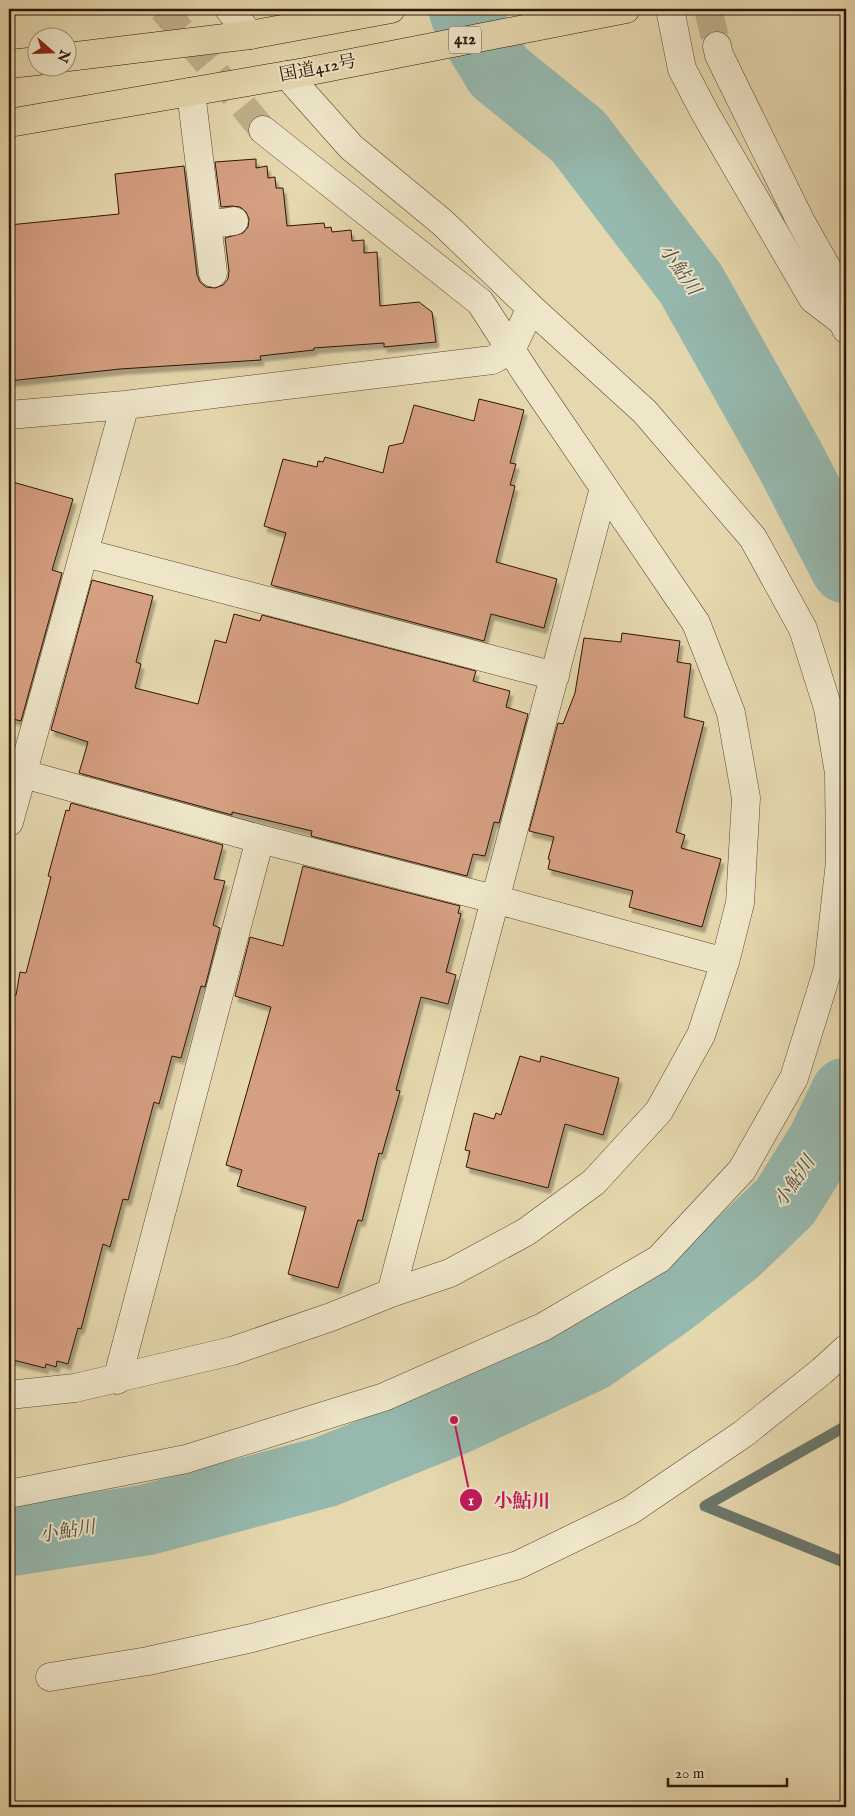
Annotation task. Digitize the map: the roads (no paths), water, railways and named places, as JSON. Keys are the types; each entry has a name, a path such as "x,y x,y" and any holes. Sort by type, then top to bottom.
{"highway":[{"path":"78,56 260,33 391,9"},
{"name":"国道412号","path":"9,123 296,73 626,9"},
{"path":"9,64 28,62"}],"street":[{"path":"229,9 260,33"},
{"path":"670,9 682,69 705,113 812,298 845,326"},
{"path":"717,46 719,55 800,220 833,279 845,326"},
{"path":"9,1494 186,1459 384,1397 543,1328 659,1259 742,1170 794,1078 828,968 840,862 839,772 828,708 803,629 753,538 645,412 531,308 443,223 351,147 296,73"},
{"path":"191,92 213,272"},
{"path":"9,1395 75,1388 117,1380 232,1351 450,1273 526,1232 594,1182 659,1112 701,1035 725,962 740,904 746,798 731,713 696,623 480,302 263,130"},
{"path":"207,225 234,221"},
{"path":"9,415 125,405 492,360 511,350 531,308"},
{"path":"9,822 15,771 85,553 125,405"},
{"path":"391,1293 494,899 556,676 604,488"},
{"path":"85,553 556,676"},
{"path":"15,771 260,839 494,899 725,962"},
{"path":"117,1380 260,839"},
{"path":"50,1677 148,1661 252,1638 384,1604 518,1565 630,1510 743,1434 822,1371 846,1349"}],"waterway":[{"name":"小鮎川","path":"464,9 468,21 499,72 578,136 691,284 790,460 846,568"},
{"name":"小鮎川","path":"9,1541 146,1520 325,1472 454,1420 591,1356 667,1303 735,1250 785,1202 822,1143 846,1093"},
{"path":"846,1426 705,1506 846,1563"}],"tunnel":[{"path":"163,9 263,130"},
{"path":"708,9 717,46"}],"place":[{"name":"小鮎川","path":"454,1420"}]}
